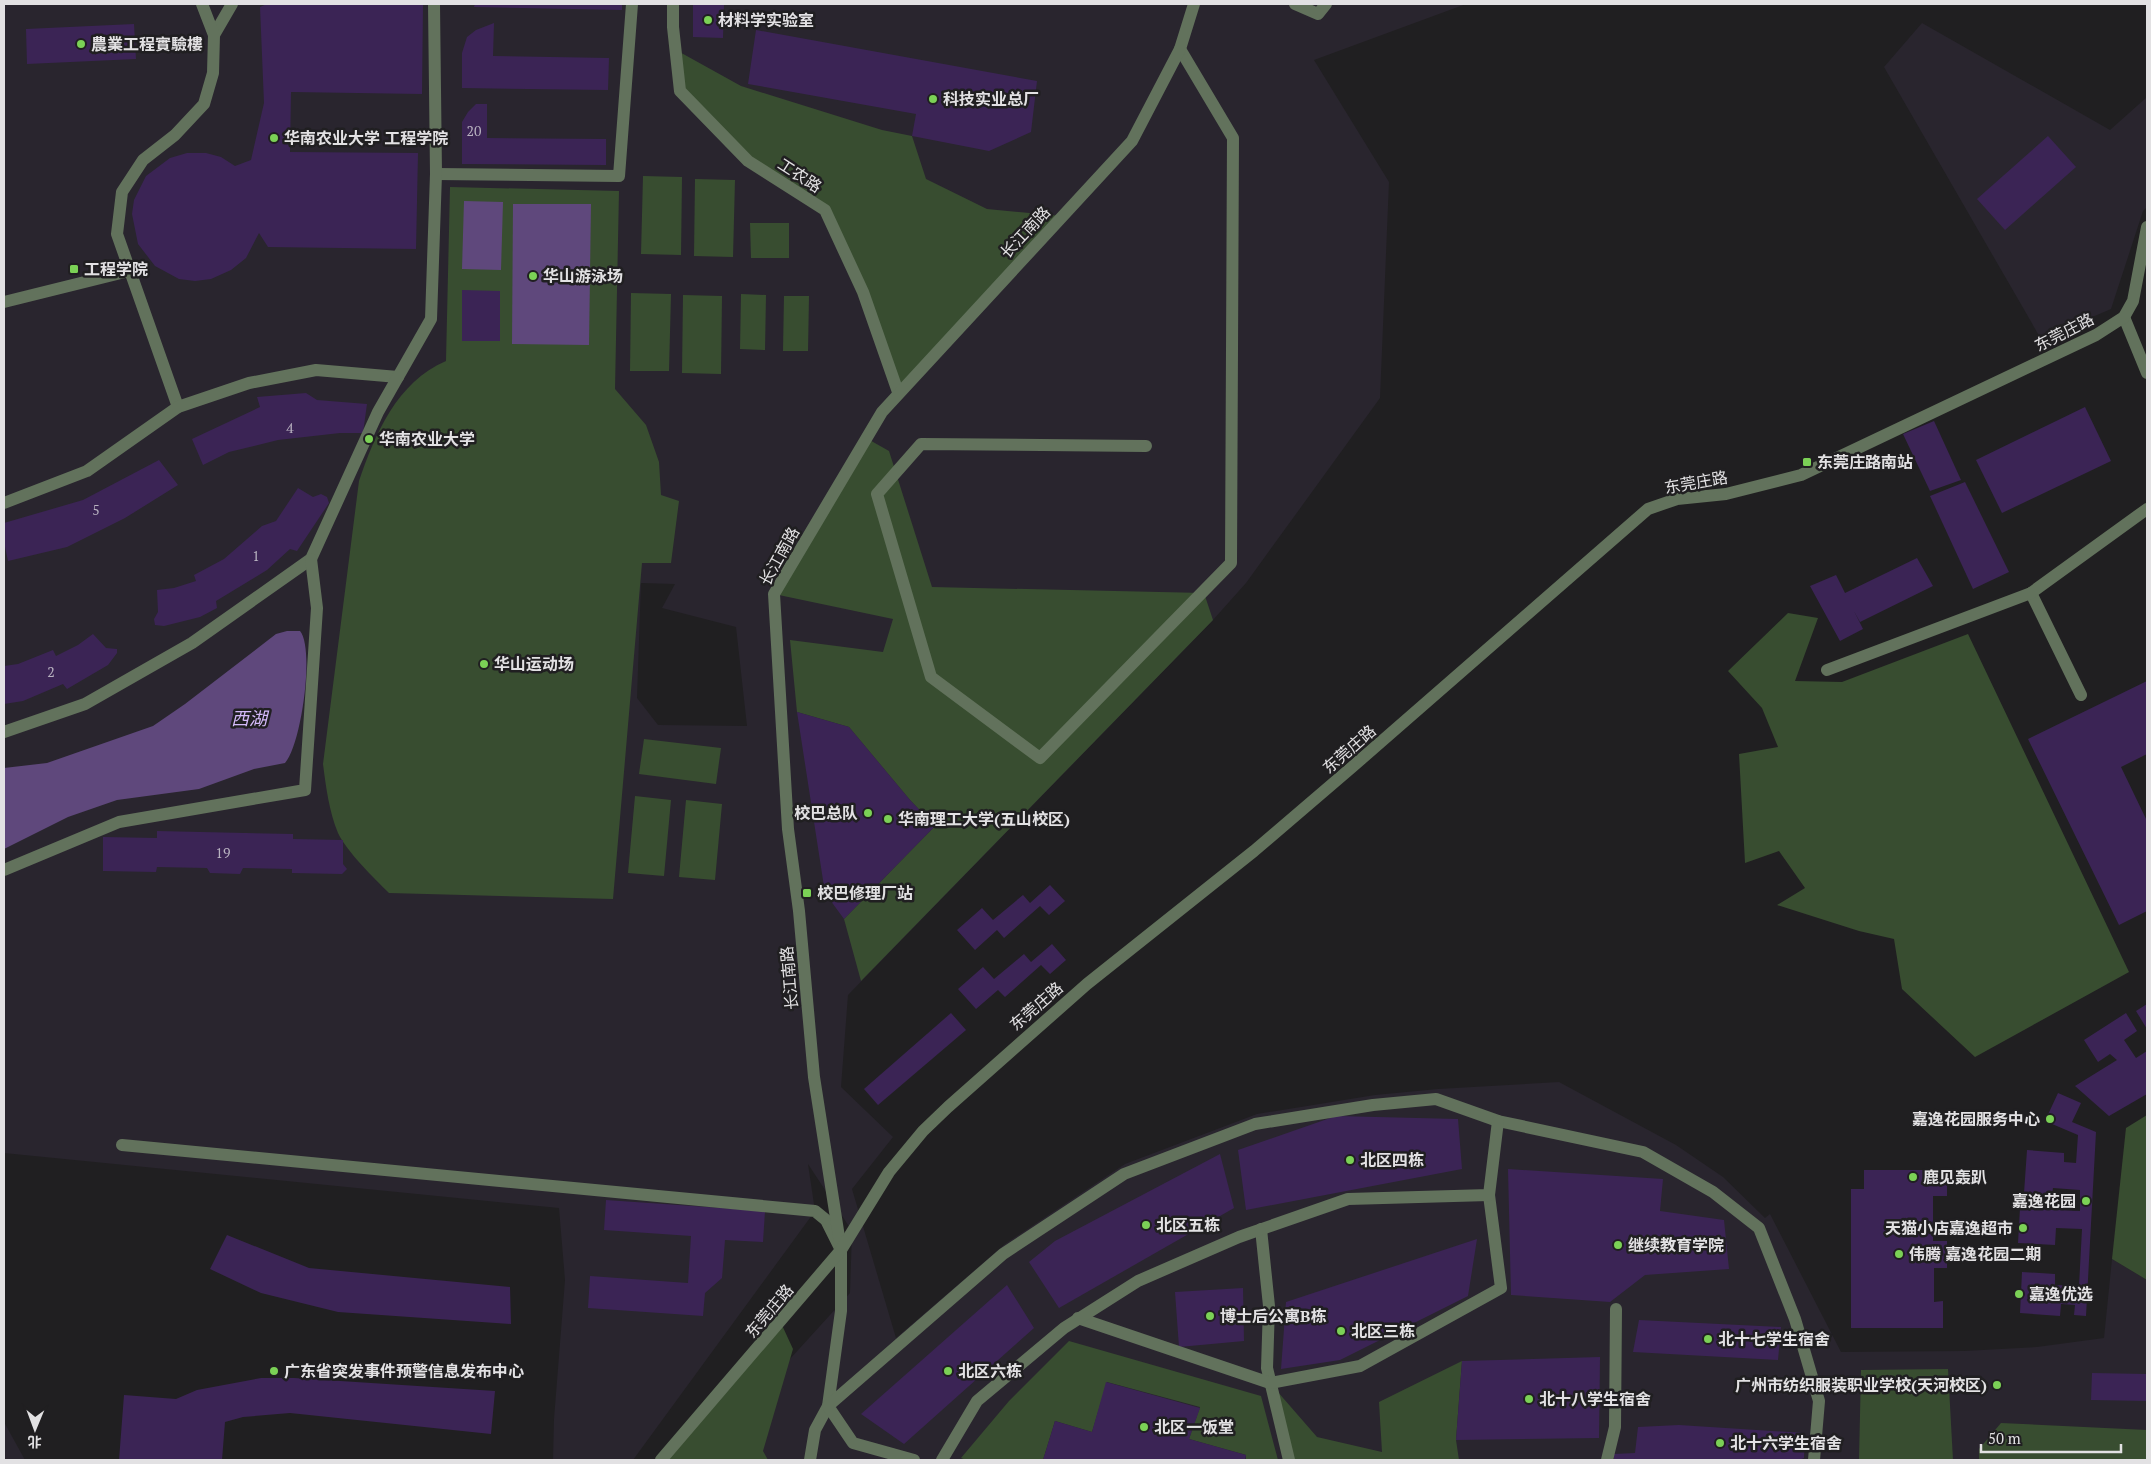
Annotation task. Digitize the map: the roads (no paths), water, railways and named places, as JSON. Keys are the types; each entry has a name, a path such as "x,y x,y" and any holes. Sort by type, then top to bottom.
{"street":[{"path":"178,406 117,234 122,192 143,160 175,135 204,104 213,73 214,35 202,4"},
{"path":"214,35 232,4"},
{"path":"4,732 85,704 192,643 311,559 378,412 431,319 436,174 434,4"},
{"path":"436,174 619,176 632,4"},
{"name":"工农路","path":"673,4 673,27 680,91 748,161 825,210 863,292 898,392"},
{"name":"长江南路","path":"828,1406 841,1311 840,1250 814,1076 799,912 788,829 774,594 882,412 898,392 1132,141 1180,49 1194,4"},
{"path":"1295,4 1318,14 1326,4"},
{"path":"1146,446 921,444 877,494 932,677 1040,758 1231,563 1233,138 1180,49"},
{"path":"2147,227 2133,300 2124,317 2147,373"},
{"path":"4,302 129,271"},
{"name":"东莞庄路","path":"662,1460 840,1250 889,1172 923,1131 948,1106 1087,984 1254,852 1648,509 1676,499 1733,493 1801,475 2053,357 2096,335 2124,317"},
{"path":"4,503 86,471 178,406 249,383 316,370 398,377"},
{"path":"1827,670 2031,593 2147,509"},
{"path":"4,870 119,822 305,790 317,608 311,559"},
{"path":"2031,593 2081,695"},
{"path":"810,1460 815,1430 828,1406 1003,1254 1124,1174 1255,1124 1373,1105 1436,1099 1498,1121 1643,1152 1713,1192 1760,1228 1792,1309 1819,1401 1814,1460"},
{"path":"1078,1318 1270,1383 1360,1366 1501,1288 1489,1194 1498,1121"},
{"path":"122,1145 815,1211 826,1220 840,1250"},
{"path":"942,1460 977,1401 1078,1318 1138,1281 1261,1230 1348,1199 1489,1194"},
{"path":"1261,1230 1269,1306 1267,1368 1289,1460"},
{"path":"1607,1460 1615,1427 1616,1309"},
{"path":"828,1406 853,1443 914,1460"}],"water":[{"path":"464,201 503,202 501,270 462,269"},
{"path":"513,204 591,204 589,345 512,344"},
{"name":"西湖","path":"287,631 300,631 304,641 306,676 301,719 291,753 285,763 254,769 199,789 117,800 68,817 4,849 4,768 47,763 153,726 185,704 276,634"}],"place":[{"name":"材料学实验室","path":"708,20"},
{"name":"農業工程實驗樓","path":"81,44"},
{"name":"科技实业总厂","path":"933,99"},
{"name":"华南农业大学 工程学院","path":"274,138"},
{"name":"工程学院","path":"74,269"},
{"name":"华山游泳场","path":"533,276"},
{"name":"华南农业大学","path":"369,439"},
{"name":"东莞庄路南站","path":"1807,462"},
{"name":"华山运动场","path":"484,664"},
{"name":"校巴总队","path":"868,813"},
{"name":"华南理工大学(五山校区)","path":"888,819"},
{"name":"校巴修理厂站","path":"807,893"},
{"name":"嘉逸花园服务中心","path":"2050,1119"},
{"name":"北区四栋","path":"1350,1160"},
{"name":"鹿见轰趴","path":"1913,1177"},
{"name":"嘉逸花园","path":"2086,1201"},
{"name":"北区五栋","path":"1146,1225"},
{"name":"天猫小店嘉逸超市","path":"2023,1228"},
{"name":"继续教育学院","path":"1618,1245"},
{"name":"伟腾 嘉逸花园二期","path":"1899,1254"},
{"name":"嘉逸优选","path":"2019,1294"},
{"name":"博士后公寓B栋","path":"1210,1316"},
{"name":"北区三栋","path":"1341,1331"},
{"name":"北十七学生宿舍","path":"1708,1339"},
{"name":"广东省突发事件预警信息发布中心","path":"274,1371"},
{"name":"北区六栋","path":"948,1371"},
{"name":"广州市纺织服装职业学校(天河校区)","path":"1997,1385"},
{"name":"北十八学生宿舍","path":"1529,1399"},
{"name":"北区一饭堂","path":"1144,1427"},
{"name":"北十六学生宿舍","path":"1720,1443"}]}
